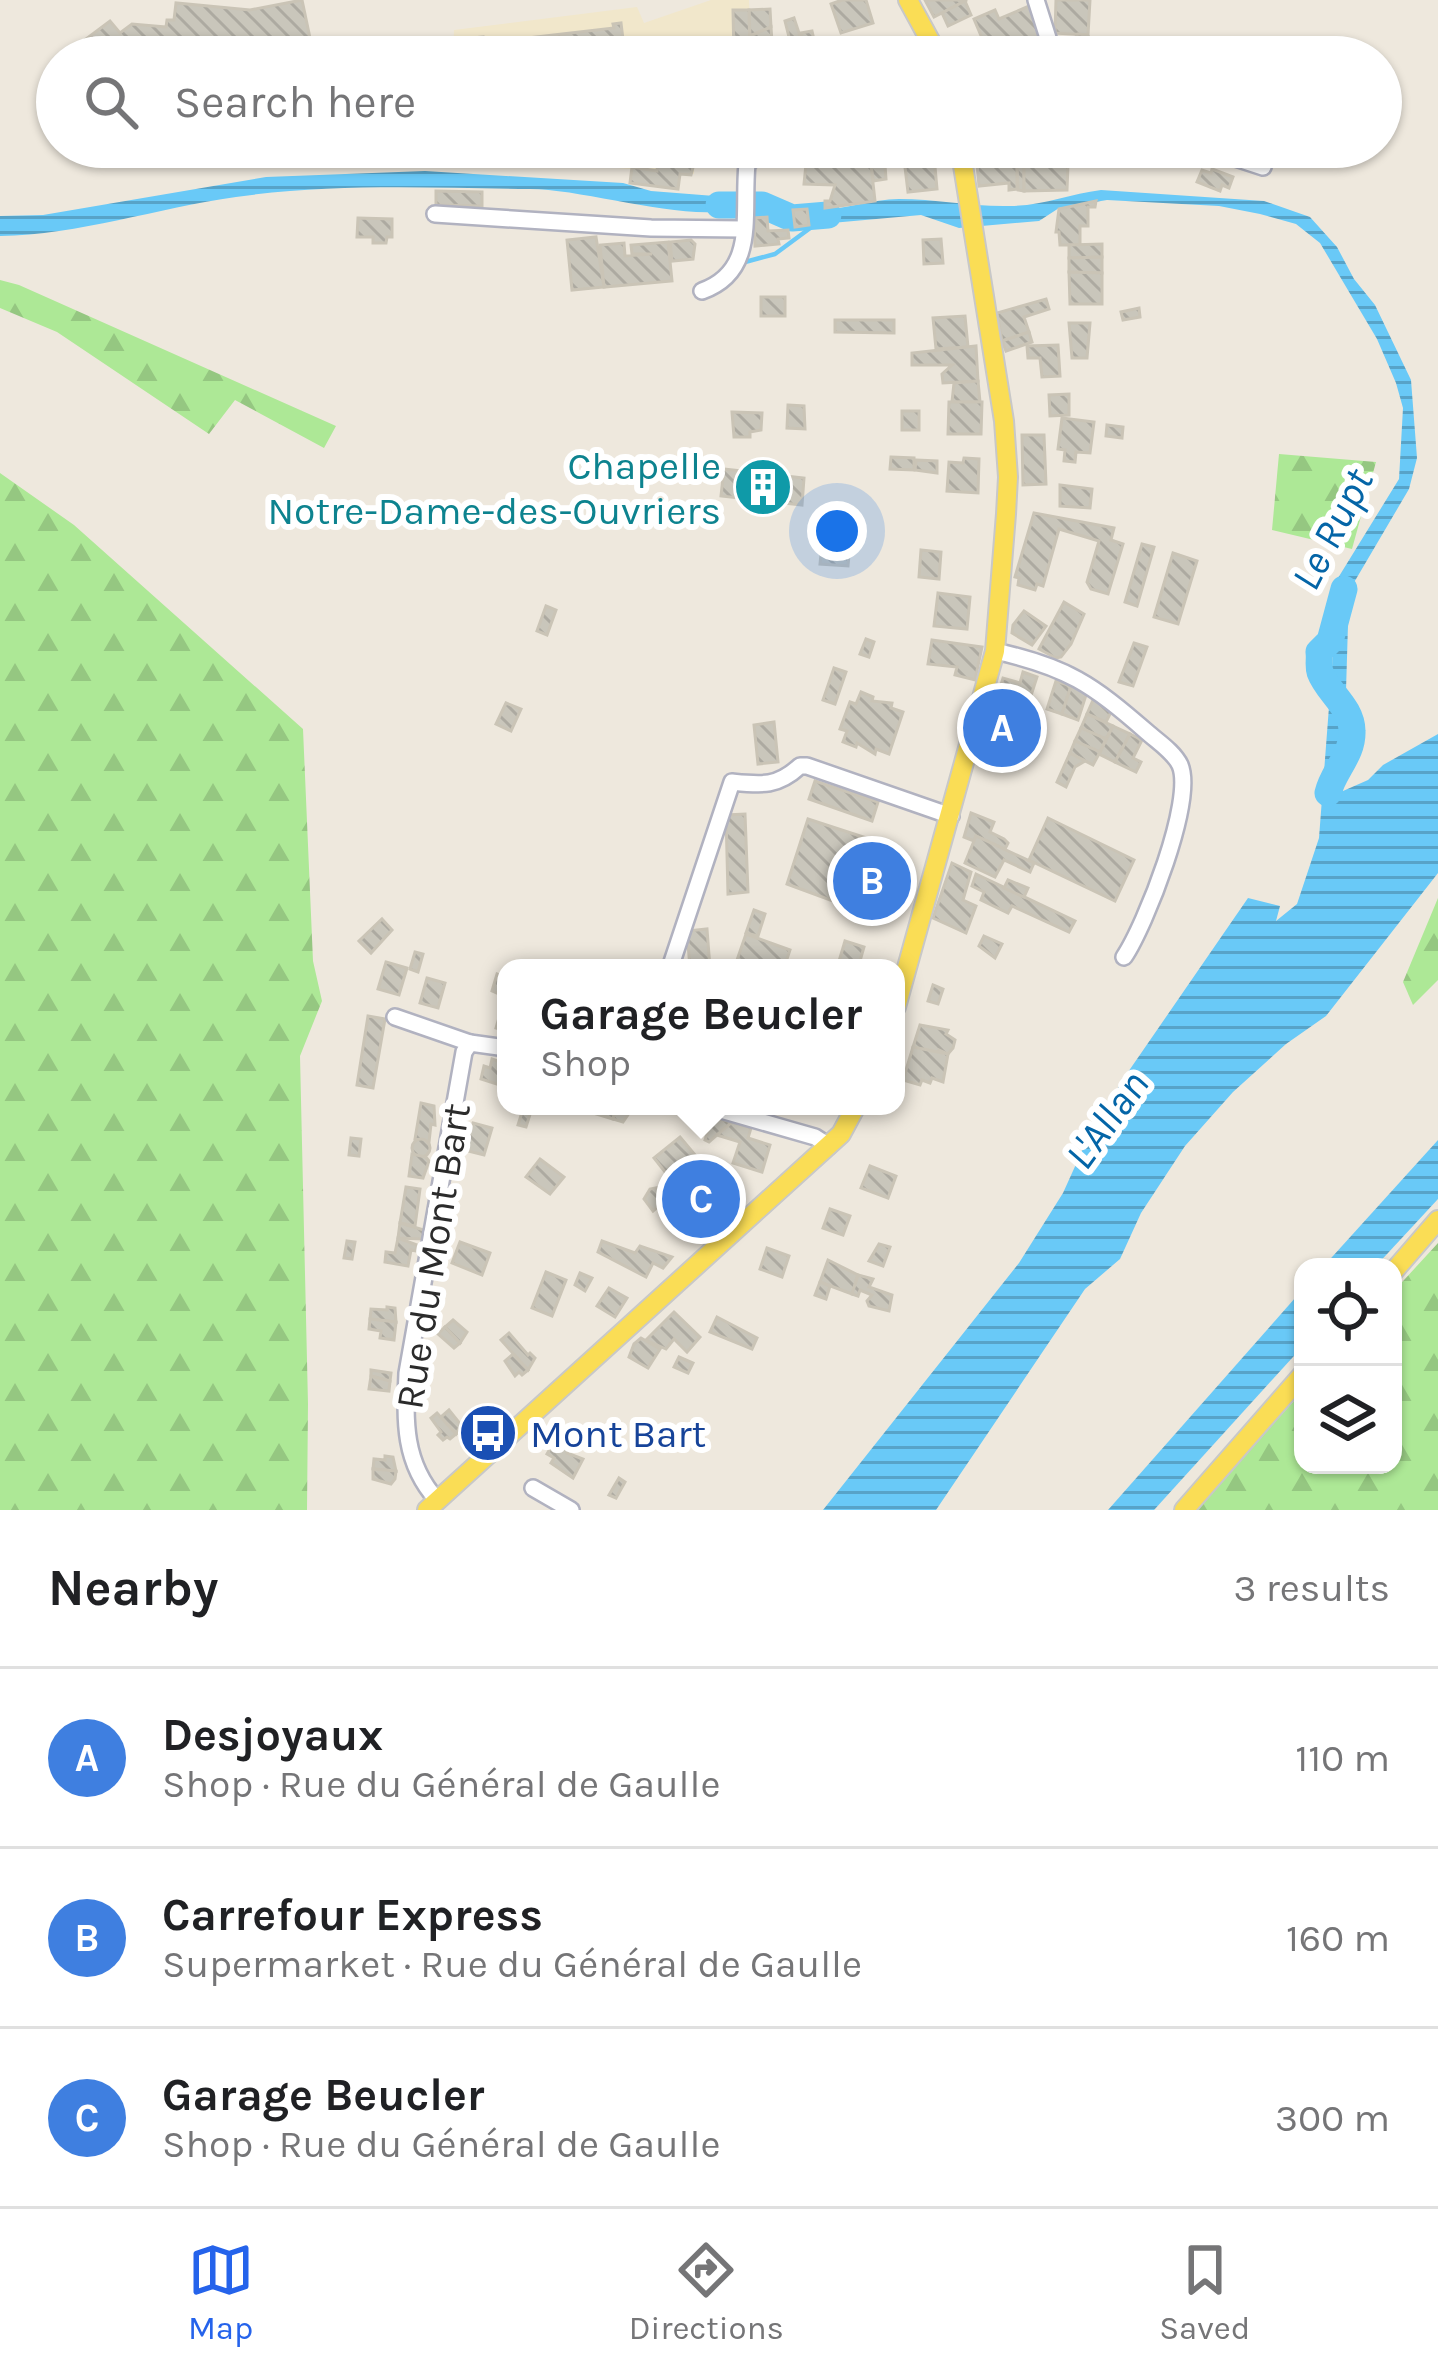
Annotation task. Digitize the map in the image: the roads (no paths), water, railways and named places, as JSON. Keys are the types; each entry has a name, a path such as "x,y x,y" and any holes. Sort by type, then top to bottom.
{"main road":[{"path":"908,0 928,36"},
{"path":"905,976 995,651 1008,476 1004,421 963,168"},
{"path":"432,1505 841,1135 851,1115"},
{"path":"1402,1262 1438,1220"},
{"path":"1184,1510 1294,1384"}],"street":[{"path":"1036,0 1047,36"},
{"path":"702,292 729,278 737,266 747,168"},
{"path":"435,214 651,228 743,223"},
{"path":"995,651 1038,660 1080,677 1180,765 1182,784 1162,875 1124,957"},
{"path":"673,959 732,782 770,786 807,766 952,816"},
{"path":"395,1017 497,1046"},
{"name":"Rue du Mont Bart","path":"432,1505 410,1456 404,1422 406,1373 445,1150 470,1042"},
{"path":"738,1115 829,1145"},
{"path":"533,1488 571,1510"}],"water":[{"path":"425,171 623,183 651,191 740,198 739,208 694,212 553,190 346,188 236,197 59,231 0,236 0,216 43,215 266,177"},
{"name":"L'Allan","path":"1101,190 1264,201 1310,217 1337,247 1375,305 1411,380 1417,458 1409,489 1349,591 1343,791 1438,734 1438,873 1326,1016 1286,1044 1233,1092 1185,1146 1141,1213 1120,1259 1085,1289 936,1510 823,1510 1019,1263 1063,1193 1091,1131 1126,1075 1248,898 1280,906 1276,921 1297,904 1319,838 1335,628 1332,598 1338,578 1399,479 1403,408 1396,383 1377,339 1320,243 1296,224 1219,206 1107,200 1059,208 1039,221 959,228 921,215 809,225 807,209 899,199 1022,205"},
{"path":"1438,1140 1438,1199 1383,1258 1331,1258"},
{"path":"1294,1299 1294,1356 1154,1510 1108,1510"}],"waterway":[{"name":"Le Rupt","path":"719,205 762,205 792,218 828,215"},
{"path":"745,262 775,254 817,223"},
{"name":"Le Rupt","path":"1328,793 1352,731 1348,714 1320,672 1319,652 1330,641 1344,589"}],"place":[{"name":"Chapelle Notre-Dame-des-Ouvriers","path":"763,487"},
{"name":"Desjoyaux","path":"1002,728"},
{"name":"Carrefour Express","path":"872,881"},
{"name":"Garage Beucler","path":"701,1199"},
{"name":"Mont Bart","path":"488,1433"}]}
